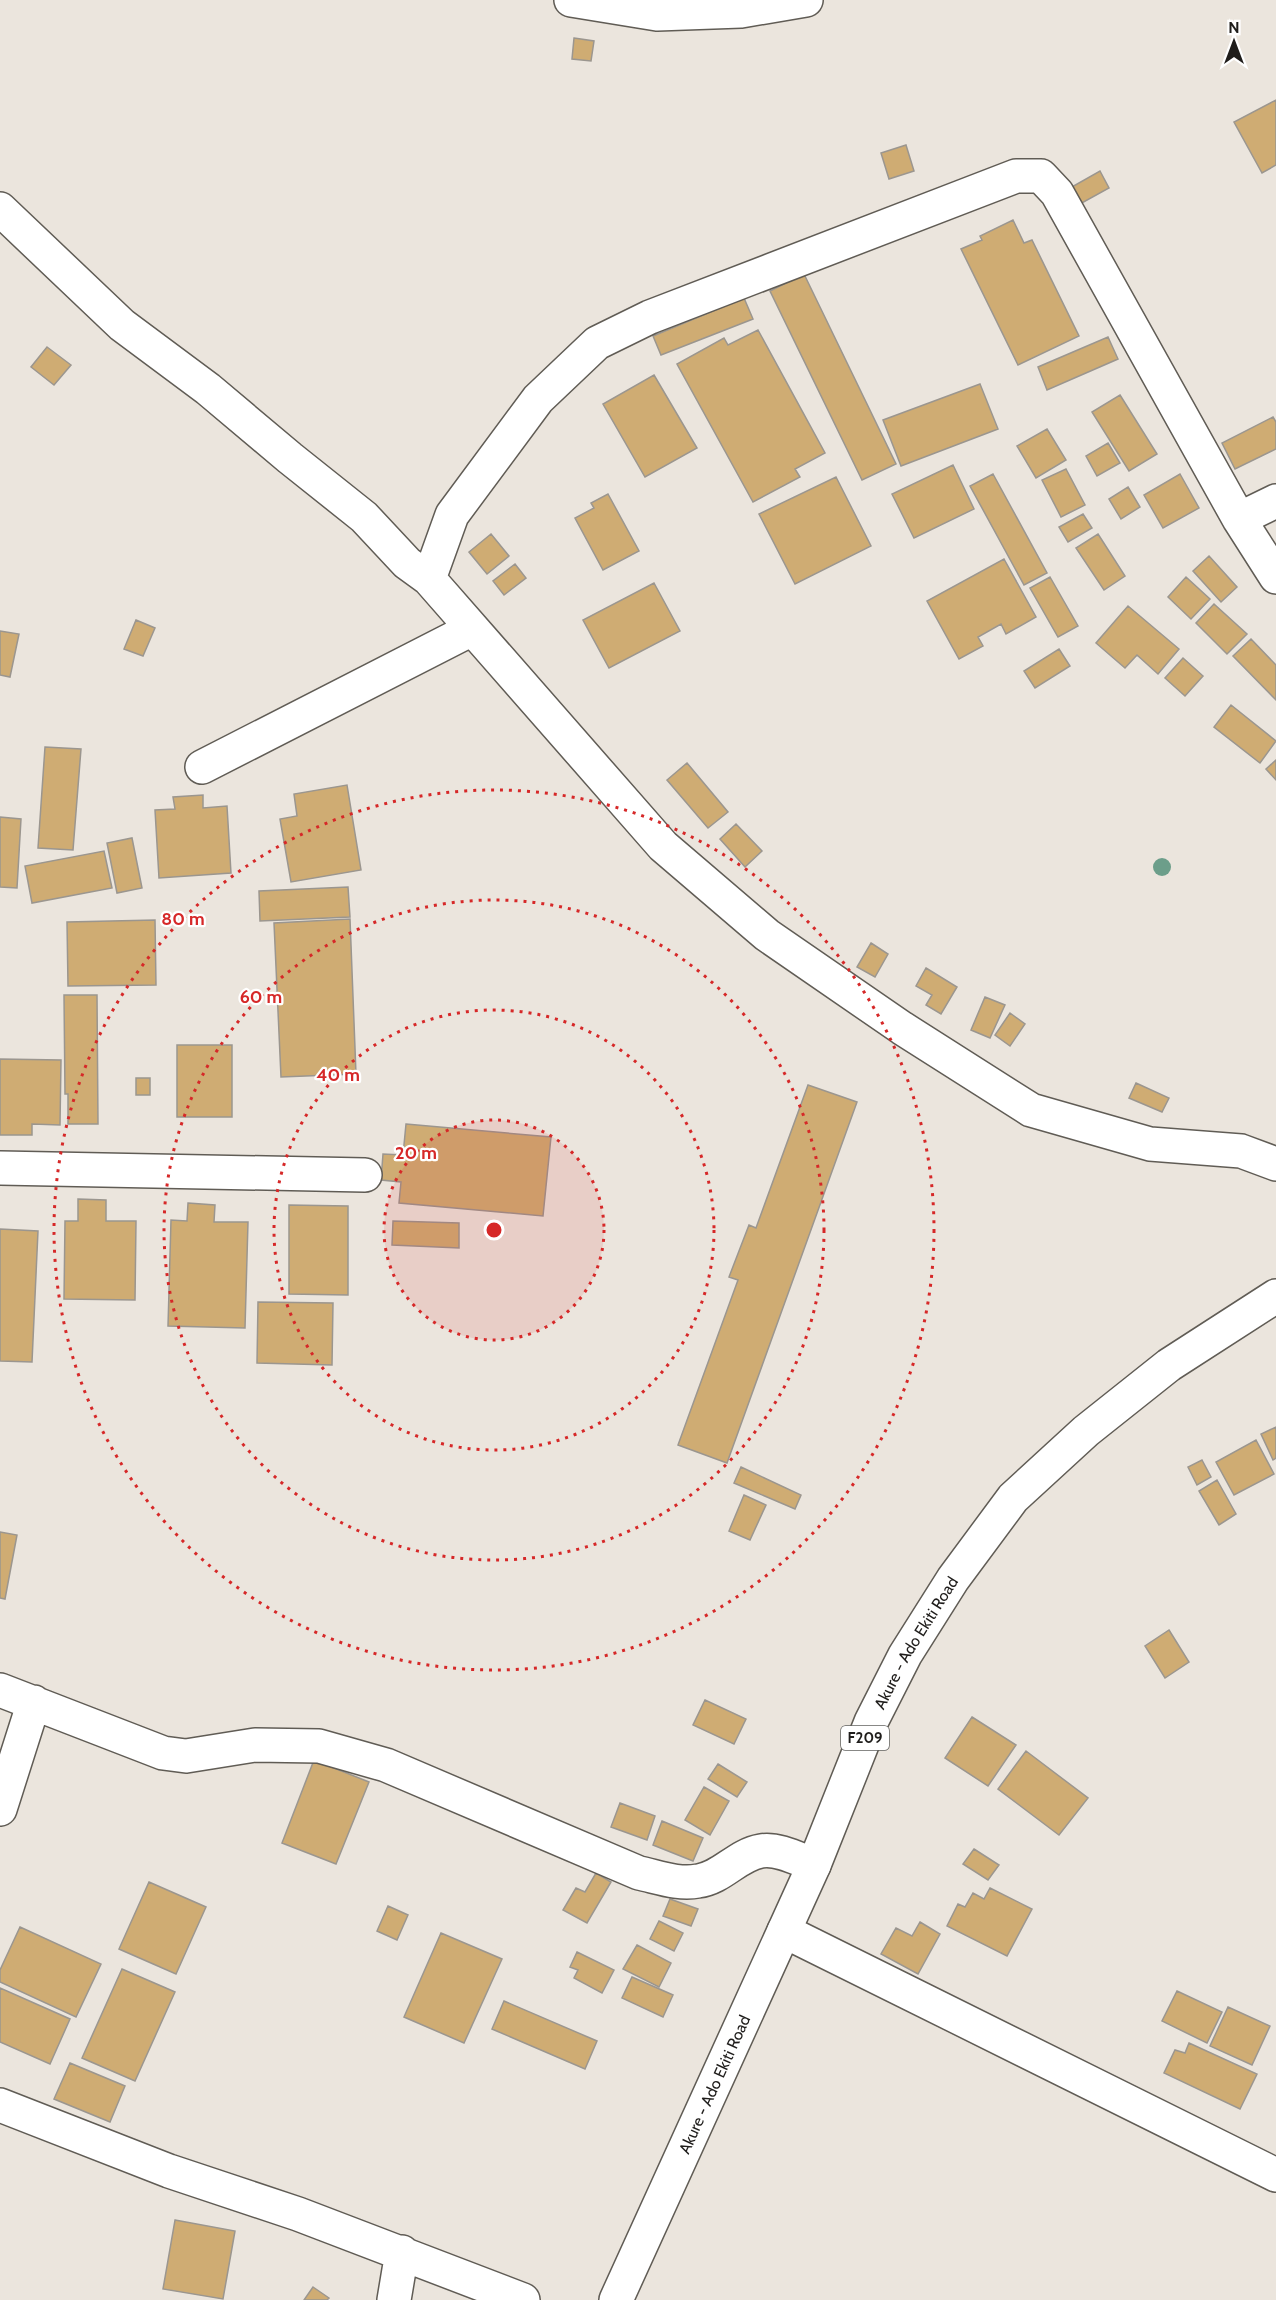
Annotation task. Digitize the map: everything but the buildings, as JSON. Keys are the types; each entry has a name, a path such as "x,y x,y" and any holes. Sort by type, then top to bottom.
{"street":[{"path":"571,0 657,14 741,11 806,0"},
{"path":"429,579 452,515 538,399 597,343 650,317 1016,176 1041,176 1057,193 1239,519 1276,577"},
{"path":"0,209 122,325 208,388 364,518 407,563 429,579 663,846 767,935 902,1028 1031,1110 1150,1144 1241,1151 1276,1164"},
{"path":"1239,519 1276,501"},
{"path":"202,767 472,629"},
{"path":"0,1168 365,1175"},
{"name":"Akure - Ado Ekiti Road","path":"616,2300 814,1865 871,1722 905,1655 953,1579 1013,1498 1086,1431 1169,1365 1276,1296"},
{"path":"0,1689 163,1753 186,1756 255,1745 319,1746 386,1766 639,1872 679,1882 698,1882 715,1877 742,1859 761,1851 778,1852 814,1865"},
{"path":"0,1809 34,1702"},
{"path":"784,1931 1276,2175"},
{"path":"0,2105 169,2171 298,2214 524,2300"},
{"path":"394,2300 402,2252"}]}
